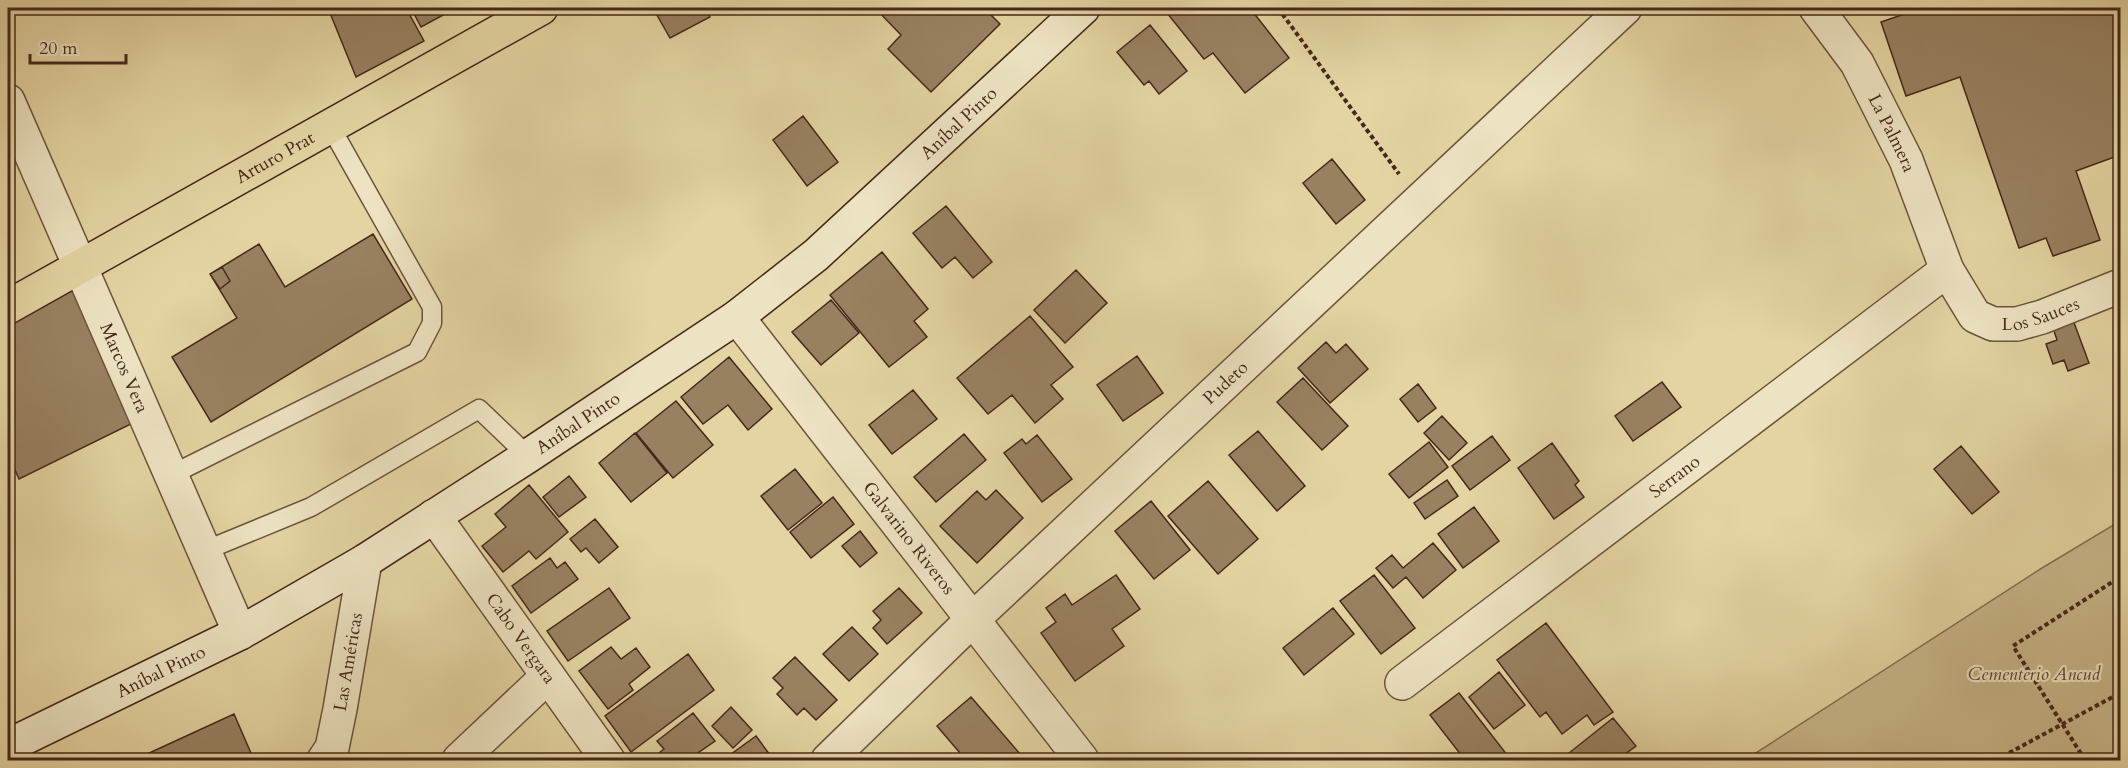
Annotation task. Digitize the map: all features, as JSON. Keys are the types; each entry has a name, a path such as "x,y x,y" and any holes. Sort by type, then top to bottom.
{"main road":[{"name":"Arturo Prat","path":"8,307 541,8"}],"street":[{"name":"Aníbal Pinto","path":"8,746 240,633 365,561 528,456 736,317 816,255 1083,8"},
{"name":"Pudeto","path":"828,760 972,620 1625,8"},
{"name":"La Palmera","path":"1816,8 1857,63 1906,160 1947,270"},
{"name":"Marcos Vera","path":"8,101 240,633"},
{"name":"Los Sauces","path":"1947,270 1975,316 1993,324 2017,324 2042,317 2121,286"},
{"name":"Serrano","path":"1402,683 1947,270"},
{"name":"Galvarino Riveros","path":"736,317 1082,760"},
{"name":"Cabo Vergara","path":"434,516 608,760"},
{"name":"Las Américas","path":"324,760 332,748 365,561"},
{"path":"459,760 549,676"}],"lane":[{"path":"171,475 417,352 432,323 432,307 330,126"},
{"path":"204,551 311,507 479,409 528,456"}],"path":[{"path":"1278,8 1419,202"},
{"path":"2085,760 2061,727 2013,646 2121,577"},
{"path":"1996,760 2121,693"},
{"path":"2104,760 2121,752"}],"green space":[{"name":"Cementerio Ancud","path":"2120,521 2120,760 1745,760 2042,568"}],"building":[{"path":"270,8 288,8 273,14"},
{"path":"328,8 406,8 424,41 356,77"},
{"path":"411,8 456,8 421,27"},
{"path":"653,8 705,8 710,17 670,38"},
{"path":"879,8 984,8 1000,24 931,92 888,49 901,35 877,10"},
{"path":"1163,8 1250,8 1289,58 1245,93 1213,53 1204,59"},
{"path":"1922,8 2120,8 2120,155 2076,171 2100,240 2053,256 2046,238 2019,248 1960,77 1906,96 1881,22"},
{"path":"1150,25 1187,71 1159,94 1149,81 1144,85 1117,52"},
{"path":"803,116 838,162 807,186 773,140"},
{"path":"1332,159 1365,200 1336,224 1303,183"},
{"path":"946,206 992,262 973,278 955,257 942,268 913,233"},
{"path":"373,234 412,299 211,422 172,357 237,318 210,274 259,244 285,287"},
{"path":"882,252 928,309 914,321 927,337 889,367 830,295"},
{"path":"222,267 230,281 220,289 210,274"},
{"path":"1076,270 1107,303 1065,343 1034,310"},
{"path":"74,279 133,423 19,479 8,454 8,316"},
{"path":"831,300 859,333 821,365 792,332"},
{"path":"1030,316 1073,367 1051,385 1063,399 1035,423 1012,395 988,414 957,378"},
{"path":"2073,320 2089,363 2068,371 2064,360 2053,364 2046,344 2057,340 2053,328"},
{"path":"1326,342 1336,353 1346,344 1368,369 1330,403 1298,368"},
{"path":"1137,356 1163,393 1123,421 1097,385"},
{"path":"729,357 772,409 748,430 728,405 703,424 681,397"},
{"path":"1303,378 1348,426 1322,450 1277,402"},
{"path":"1662,382 1681,407 1633,441 1615,416"},
{"path":"1418,384 1436,408 1418,422 1400,399"},
{"path":"913,390 937,419 892,454 869,425"},
{"path":"676,401 713,445 673,478 636,433"},
{"path":"1442,416 1467,443 1449,460 1424,433"},
{"path":"1258,431 1305,486 1277,511 1229,455"},
{"path":"635,433 667,473 631,502 599,463"},
{"path":"964,434 986,460 936,502 914,477"},
{"path":"1037,435 1072,479 1042,502 1004,453 1022,439 1026,444"},
{"path":"1492,436 1510,460 1470,490 1452,466"},
{"path":"1429,442 1448,467 1409,498 1389,474"},
{"path":"1552,443 1579,481 1575,485 1584,497 1554,519 1518,468"},
{"path":"1961,446 1999,492 1972,514 1934,469"},
{"path":"795,469 822,503 788,530 761,496"},
{"path":"569,476 586,497 559,517 543,497"},
{"path":"1447,480 1458,496 1425,519 1414,503"},
{"path":"1208,481 1258,539 1218,574 1168,516"},
{"path":"529,485 568,532 536,559 529,551 503,572 482,546 506,527 495,514"},
{"path":"996,490 1023,518 977,563 940,526 977,491 986,500"},
{"path":"833,497 854,524 811,558 790,532"},
{"path":"1151,501 1190,550 1154,579 1115,531"},
{"path":"1474,507 1499,541 1463,568 1438,534"},
{"path":"595,519 618,547 599,563 586,548 581,552 570,539"},
{"path":"860,531 877,553 860,567 842,546"},
{"path":"1433,543 1456,570 1423,598 1406,577 1393,588 1376,568 1392,555 1403,568"},
{"path":"550,558 557,568 565,562 578,579 531,613 512,586"},
{"path":"1116,575 1140,609 1112,629 1124,646 1075,681 1041,633 1056,622 1046,608 1065,594 1072,605"},
{"path":"1374,575 1415,628 1381,654 1340,601"},
{"path":"609,588 630,618 568,661 547,631"},
{"path":"899,588 922,613 887,644 873,628 881,620 873,611"},
{"path":"1333,608 1354,634 1304,675 1283,648"},
{"path":"1546,623 1613,712 1594,725 1587,715 1562,734 1546,712 1540,717 1497,660"},
{"path":"852,627 878,654 849,681 823,654"},
{"path":"611,647 621,659 636,648 650,667 629,684 633,690 608,709 579,671"},
{"path":"688,654 714,690 631,752 605,716"},
{"path":"795,657 837,700 816,720 804,708 797,715 777,694 783,688 773,678"},
{"path":"1499,672 1525,705 1494,729 1469,697"},
{"path":"1459,693 1511,760 1465,760 1430,715"},
{"path":"971,697 1020,754 1012,760 966,760 937,726"},
{"path":"731,707 752,730 733,748 712,726"},
{"path":"693,713 715,741 698,753 703,760 650,760 664,749 657,741"},
{"path":"234,714 254,760 134,760"},
{"path":"1613,718 1636,746 1617,760 1575,760 1569,753"},
{"path":"756,736 770,755 763,760 723,760"}]}
